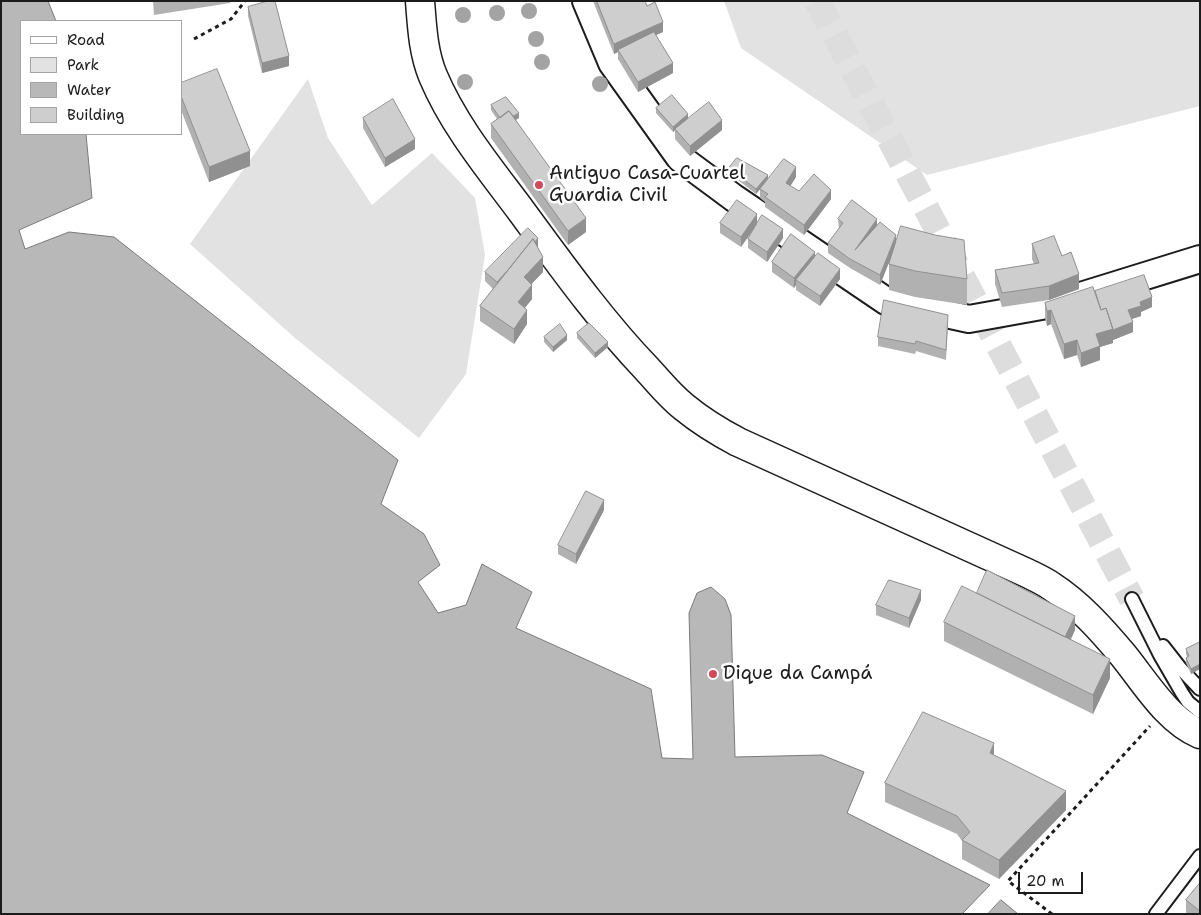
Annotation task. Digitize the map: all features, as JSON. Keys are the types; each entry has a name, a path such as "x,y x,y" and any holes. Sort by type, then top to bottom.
{"street":[{"path":"420,1 426,52 433,75 462,130 594,308 632,353 683,406 705,423 738,442 1050,585 1073,602 1101,629 1164,708 1200,734"},
{"path":"586,1 612,63 680,158 734,198 886,301 969,319 1058,303 1200,259"}],"lane":[{"path":"1132,599 1160,655 1182,693 1188,702 1200,712"},
{"path":"1147,627 1200,689"},
{"path":"1156,914 1200,856"}],"path":[{"path":"194,38 231,19 245,1"},
{"path":"1052,914 1008,880 1143,734 1164,708"}],"green space":[{"path":"724,1 1200,1 1200,106 927,175 741,48"},
{"path":"308,79 328,138 372,205 432,153 475,198 485,255 466,374 419,438 295,338 190,244"}],"water":[{"path":"1,1 48,1 56,20 20,20 20,135 86,135 92,198 19,230 25,249 69,232 114,237 398,460 381,504 424,534 440,565 418,582 438,613 466,605 482,564 532,592 516,628 651,689 662,758 693,759 689,613 697,593 711,587 725,599 731,615 735,757 822,755 864,772 847,813 990,885 962,914 1,914"},
{"path":"1001,900 1018,914 988,914"}],"building":[{"path":"268,1 275,1 289,56 262,63 248,7"},
{"path":"597,1 645,1 647,6 655,2 663,22 614,44"},
{"path":"654,32 673,63 638,82 618,50"},
{"path":"217,69 250,151 209,167 182,99 182,83"},
{"path":"672,95 688,114 673,127 656,108"},
{"path":"506,97 519,113 513,116 509,111 500,118 491,105"},
{"path":"393,99 415,139 385,158 363,118"},
{"path":"709,102 722,120 690,146 675,129"},
{"path":"509,111 586,218 568,231 491,124"},
{"path":"737,158 768,175 756,189 729,168"},
{"path":"784,159 796,167 786,183 799,191 814,174 831,190 804,225 765,197 768,194 760,189"},
{"path":"737,200 757,214 741,237 720,223"},
{"path":"852,200 877,219 855,250 880,222 896,235 880,275 850,259 828,243 843,223 838,219"},
{"path":"762,215 783,229 767,252 748,239"},
{"path":"901,226 964,240 967,279 915,271 889,264"},
{"path":"528,228 538,238 535,242 533,239 497,282 485,272"},
{"path":"791,234 815,252 794,278 772,262"},
{"path":"1054,236 1062,256 1071,252 1079,274 1049,286 1002,293 995,270 1039,263 1032,244"},
{"path":"533,239 543,257 524,277 532,285 518,302 527,310 514,329 480,306"},
{"path":"818,253 840,269 820,296 796,280"},
{"path":"1144,275 1152,297 1140,302 1141,306 1128,310 1133,322 1113,330 1106,308 1101,310 1095,291"},
{"path":"1093,287 1101,310 1106,308 1113,329 1096,334 1100,346 1081,353 1077,340 1064,344 1051,310 1047,311 1045,303"},
{"path":"884,300 948,315 946,350 916,341 915,344 878,337"},
{"path":"589,323 608,342 595,353 577,333"},
{"path":"560,324 567,335 553,347 544,337"},
{"path":"586,491 604,500 576,554 558,545"},
{"path":"987,570 1075,616 1065,637 977,593"},
{"path":"889,580 921,590 909,618 876,605"},
{"path":"962,586 1110,659 1093,695 944,622"},
{"path":"1200,642 1200,664 1191,669 1186,658 1189,656 1186,649"},
{"path":"923,712 994,743 990,753 1066,791 999,860 962,840 970,832 957,816 885,783"},
{"path":"1200,883 1200,911 1186,900"}],"tunnel":[{"path":"817,1 1132,599"}],"place":[{"name":"Antiguo Casa-Cuartel Guardia Civil","path":"539,185"},
{"name":"Dique da Campá","path":"713,674"}]}
